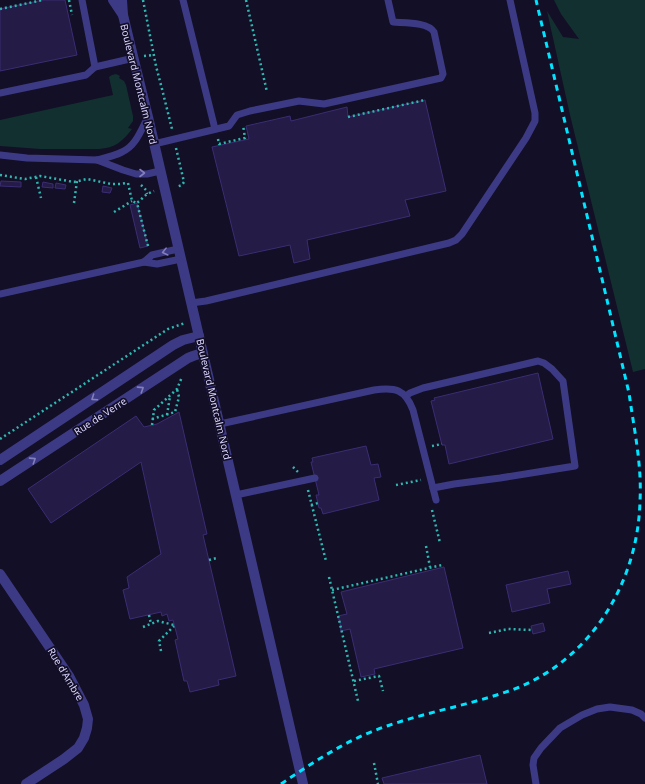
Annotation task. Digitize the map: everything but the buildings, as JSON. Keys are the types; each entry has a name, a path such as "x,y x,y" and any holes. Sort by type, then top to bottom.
{"street":[{"name":"Boulevard Montcalm Nord","path":"113,0 123,15"},
{"name":"Boulevard Montcalm Nord","path":"122,0 123,15 220,424 303,784"},
{"name":"Rue de Verre","path":"0,460 172,346 183,340 199,336"},
{"name":"Rue de Verre","path":"0,481 188,358 202,353"},
{"name":"Rue d'Ambre","path":"0,574 69,676 84,705 88,719 84,738 78,748 26,784"}],"lane":[{"path":"82,0 95,67"},
{"path":"183,0 215,129"},
{"path":"154,144 228,126 237,115 250,111 299,101 324,104 441,78 443,74 434,32 432,29 425,25 393,22 388,0"},
{"path":"191,303 449,243 456,240 462,234 526,138 535,121 535,113 510,0"},
{"path":"0,93 86,75 95,67 134,58"},
{"path":"0,156 97,160 121,153 130,147 137,138 148,117"},
{"path":"97,160 136,174 147,174 160,171"},
{"path":"144,262 152,255 178,249"},
{"path":"0,294 144,262 157,264 181,259"},
{"path":"406,396 423,388 538,361 544,363 552,369 563,381 575,466 433,488"},
{"path":"220,424 374,390 390,388 401,392 406,396 413,410 436,500"},
{"path":"236,495 315,478"},
{"path":"536,784 533,764 534,758 541,748 560,728 582,715 597,709 610,707 632,710 641,714 645,718"},
{"path":"528,753 534,758"}],"path":[{"path":"19,0 20,5"},
{"path":"0,9 43,0"},
{"name":"Boulevard Montcalm Nord","path":"143,0 156,66 172,131"},
{"path":"246,0 267,92"},
{"path":"348,117 425,100"},
{"path":"219,144 245,138 242,123 247,122"},
{"path":"177,151 184,182 182,185 178,186"},
{"path":"0,175 25,180 40,176 74,182 87,179 111,184 133,182"},
{"path":"36,177 41,198"},
{"path":"74,203 77,182"},
{"path":"128,183 132,201"},
{"path":"137,203 147,194 144,187 139,184"},
{"path":"132,201 137,203"},
{"path":"114,212 132,201"},
{"path":"137,203 149,250"},
{"path":"0,439 168,329 182,324"},
{"path":"152,425 154,410 177,389 183,374"},
{"path":"152,419 175,412 179,397 177,389"},
{"path":"166,415 170,395"},
{"path":"396,485 430,478"},
{"path":"308,492 326,561"},
{"path":"436,500 432,507 440,542"},
{"path":"311,505 318,503"},
{"path":"426,546 430,567"},
{"path":"209,560 217,558"},
{"path":"332,590 442,565"},
{"path":"329,577 358,701"},
{"path":"149,615 151,624"},
{"path":"143,627 158,621 174,625 159,640 161,651"},
{"path":"489,633 508,629 532,630"},
{"path":"354,681 379,676 383,691"},
{"path":"374,763 378,784"}],"green space":[{"path":"554,0 645,0 645,369 633,372 570,115 547,11 563,37 579,39 561,14"},
{"path":"116,74 120,76 119,78 124,81 126,85 133,116 133,121 128,128 132,129 118,143 110,147 99,149 40,149 0,146 0,120 113,95 109,77"}],"railway":[{"path":"281,784 332,751 373,731 420,716 501,694 517,688 544,674 568,657 589,636 606,613 620,587 631,560 637,531 640,501 640,474 629,393 536,0"}]}
